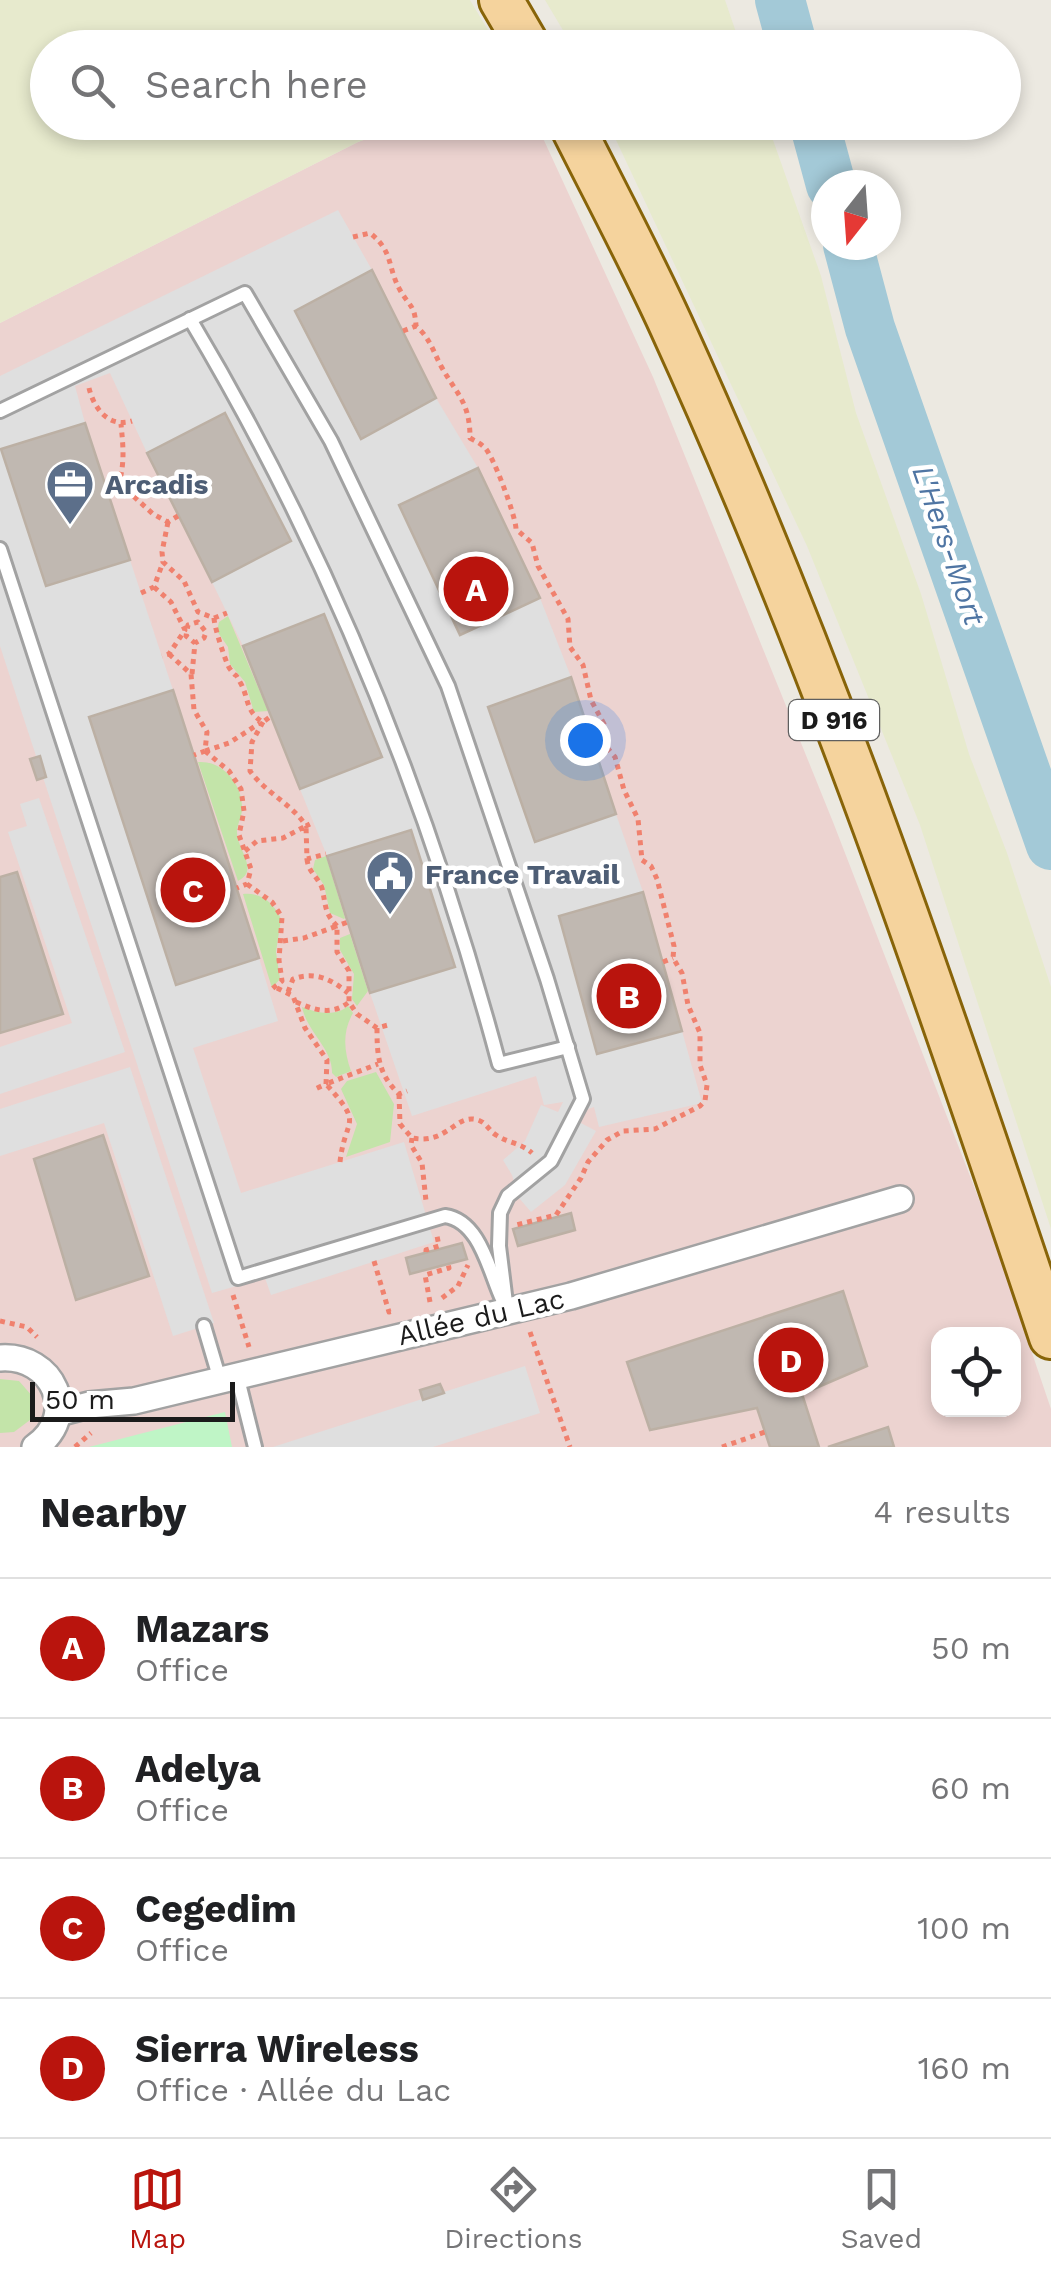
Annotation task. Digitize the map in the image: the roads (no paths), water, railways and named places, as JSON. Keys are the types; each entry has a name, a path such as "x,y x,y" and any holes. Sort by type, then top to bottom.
{"main road":[{"path":"500,0 518,30"},
{"name":"D 916","path":"579,140 671,324 821,686 952,1040 1051,1336"}],"street":[{"name":"Allée du Lac","path":"58,1413 134,1401 516,1315 900,1199"},
{"path":"0,1358 28,1361 42,1370 57,1397 58,1413 53,1428 35,1447"}],"lane":[{"path":"0,411 245,293 331,441 448,686 583,1098 551,1161 508,1196 500,1213 499,1246 516,1315"},
{"path":"190,319 223,374 321,570 384,715 454,911 500,1064 568,1047"},
{"path":"0,549 238,1278 444,1216 465,1224 474,1236 516,1315"},
{"path":"204,1326 237,1375 254,1447"}],"waterway":[{"name":"L'Hers-Mort","path":"780,0 788,30"},
{"name":"L'Hers-Mort","path":"819,140 827,170"},
{"name":"L'Hers-Mort","path":"852,260 870,328 1051,845"}],"place":[{"name":"Arcadis","path":"70,526"},
{"name":"Mazars","path":"476,589"},
{"name":"Cegedim","path":"193,890"},
{"name":"France Travail","path":"390,916"},
{"name":"Adelya","path":"629,996"},
{"name":"Sierra Wireless","path":"791,1360"}]}
